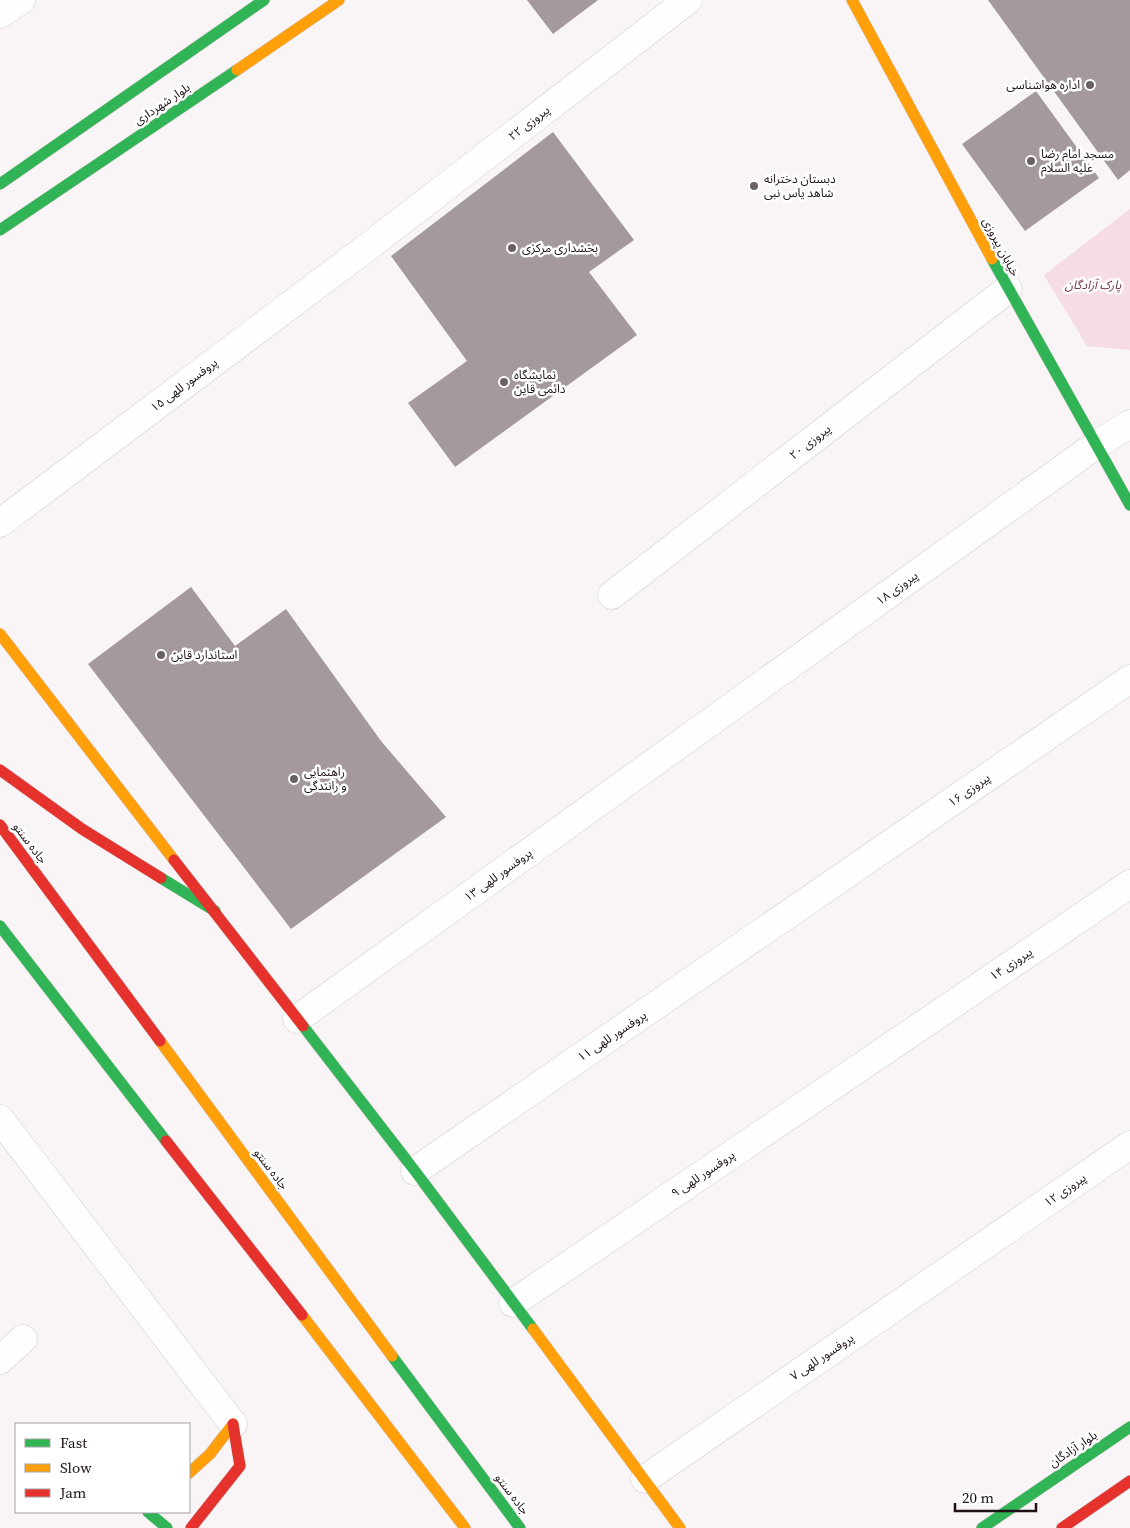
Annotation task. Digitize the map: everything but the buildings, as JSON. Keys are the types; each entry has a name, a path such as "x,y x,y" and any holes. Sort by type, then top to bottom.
{"street":[{"path":"0,14 21,0"},
{"path":"0,184 264,0"},
{"name":"بلوار شهرداری","path":"0,230 339,0"},
{"name":"پیروزی ۲۲","path":"369,246 688,0"},
{"name":"خیابان پیروزی","path":"852,0 1008,289 1130,505"},
{"path":"22,230 94,167"},
{"path":"0,179 18,171"},
{"name":"پروفسور للهی ۱۵","path":"0,523 369,246"},
{"name":"پیروزی ۲۰","path":"612,595 1008,289"},
{"name":"پیروزی ۱۸","path":"699,731 1096,445 1130,424"},
{"path":"0,634 415,1170 680,1528"},
{"name":"پیروزی ۱۶","path":"808,900 1130,679"},
{"name":"پروفسور للهی ۱۳","path":"297,1020 699,731"},
{"path":"0,770 82,829 215,911"},
{"name":"جاده سنتو","path":"0,826 520,1528"},
{"name":"پیروزی ۱۴","path":"892,1045 1130,884"},
{"name":"پروفسور للهی ۱۱","path":"415,1170 808,900"},
{"path":"0,926 380,1416 464,1528"},
{"name":"پروفسور للهی ۹","path":"514,1304 892,1045"},
{"path":"0,1118 234,1424 240,1466 191,1528"},
{"name":"پیروزی ۱۲","path":"1000,1235 1130,1146"},
{"name":"پروفسور للهی ۷","path":"645,1479 1000,1235"},
{"path":"0,1360 23,1339"},
{"path":"190,1473 210,1454 234,1424"},
{"name":"بلوار آزادگان","path":"982,1528 1130,1427"},
{"path":"1062,1528 1130,1481"},
{"path":"138,1523 147,1513"},
{"path":"149,1513 167,1528"}],"green space":[{"name":"پارک آزادگان","path":"1130,209 1130,350 1087,346 1044,275"}],"traffic: fast":[{"path":"0,184 264,0"},
{"path":"0,230 237,70"},
{"path":"992,259 1130,505"},
{"path":"161,878 215,911"},
{"path":"0,926 166,1141"},
{"path":"303,1026 415,1171 533,1329"},
{"path":"392,1356 520,1528"},
{"path":"982,1528 1130,1427"},
{"path":"149,1513 167,1528"}],"traffic: slow":[{"path":"237,70 339,0"},
{"path":"852,0 992,259"},
{"path":"0,634 174,860"},
{"path":"160,1041 392,1356"},
{"path":"302,1315 465,1528"},
{"path":"533,1329 680,1528"},
{"path":"190,1472 210,1454 233,1424"}],"traffic: jam":[{"path":"0,770 82,829 161,878"},
{"path":"0,825 160,1041"},
{"path":"174,860 303,1026"},
{"path":"166,1141 302,1315"},
{"path":"191,1528 240,1466 233,1424"},
{"path":"1062,1528 1130,1481"}],"place":[{"name":"اداره هواشناسی","path":"1090,85"},
{"name":"مسجد امام رضا علیه السلام","path":"1031,161"},
{"name":"دبستان دخترانه شاهد یاس نبی","path":"754,186"},
{"name":"بخشداری مرکزی","path":"512,248"},
{"name":"نمایشگاه دائمی قاین","path":"504,382"},
{"name":"استاندارد قاین","path":"161,655"},
{"name":"راهنمایی و رانندگی","path":"294,779"}]}
